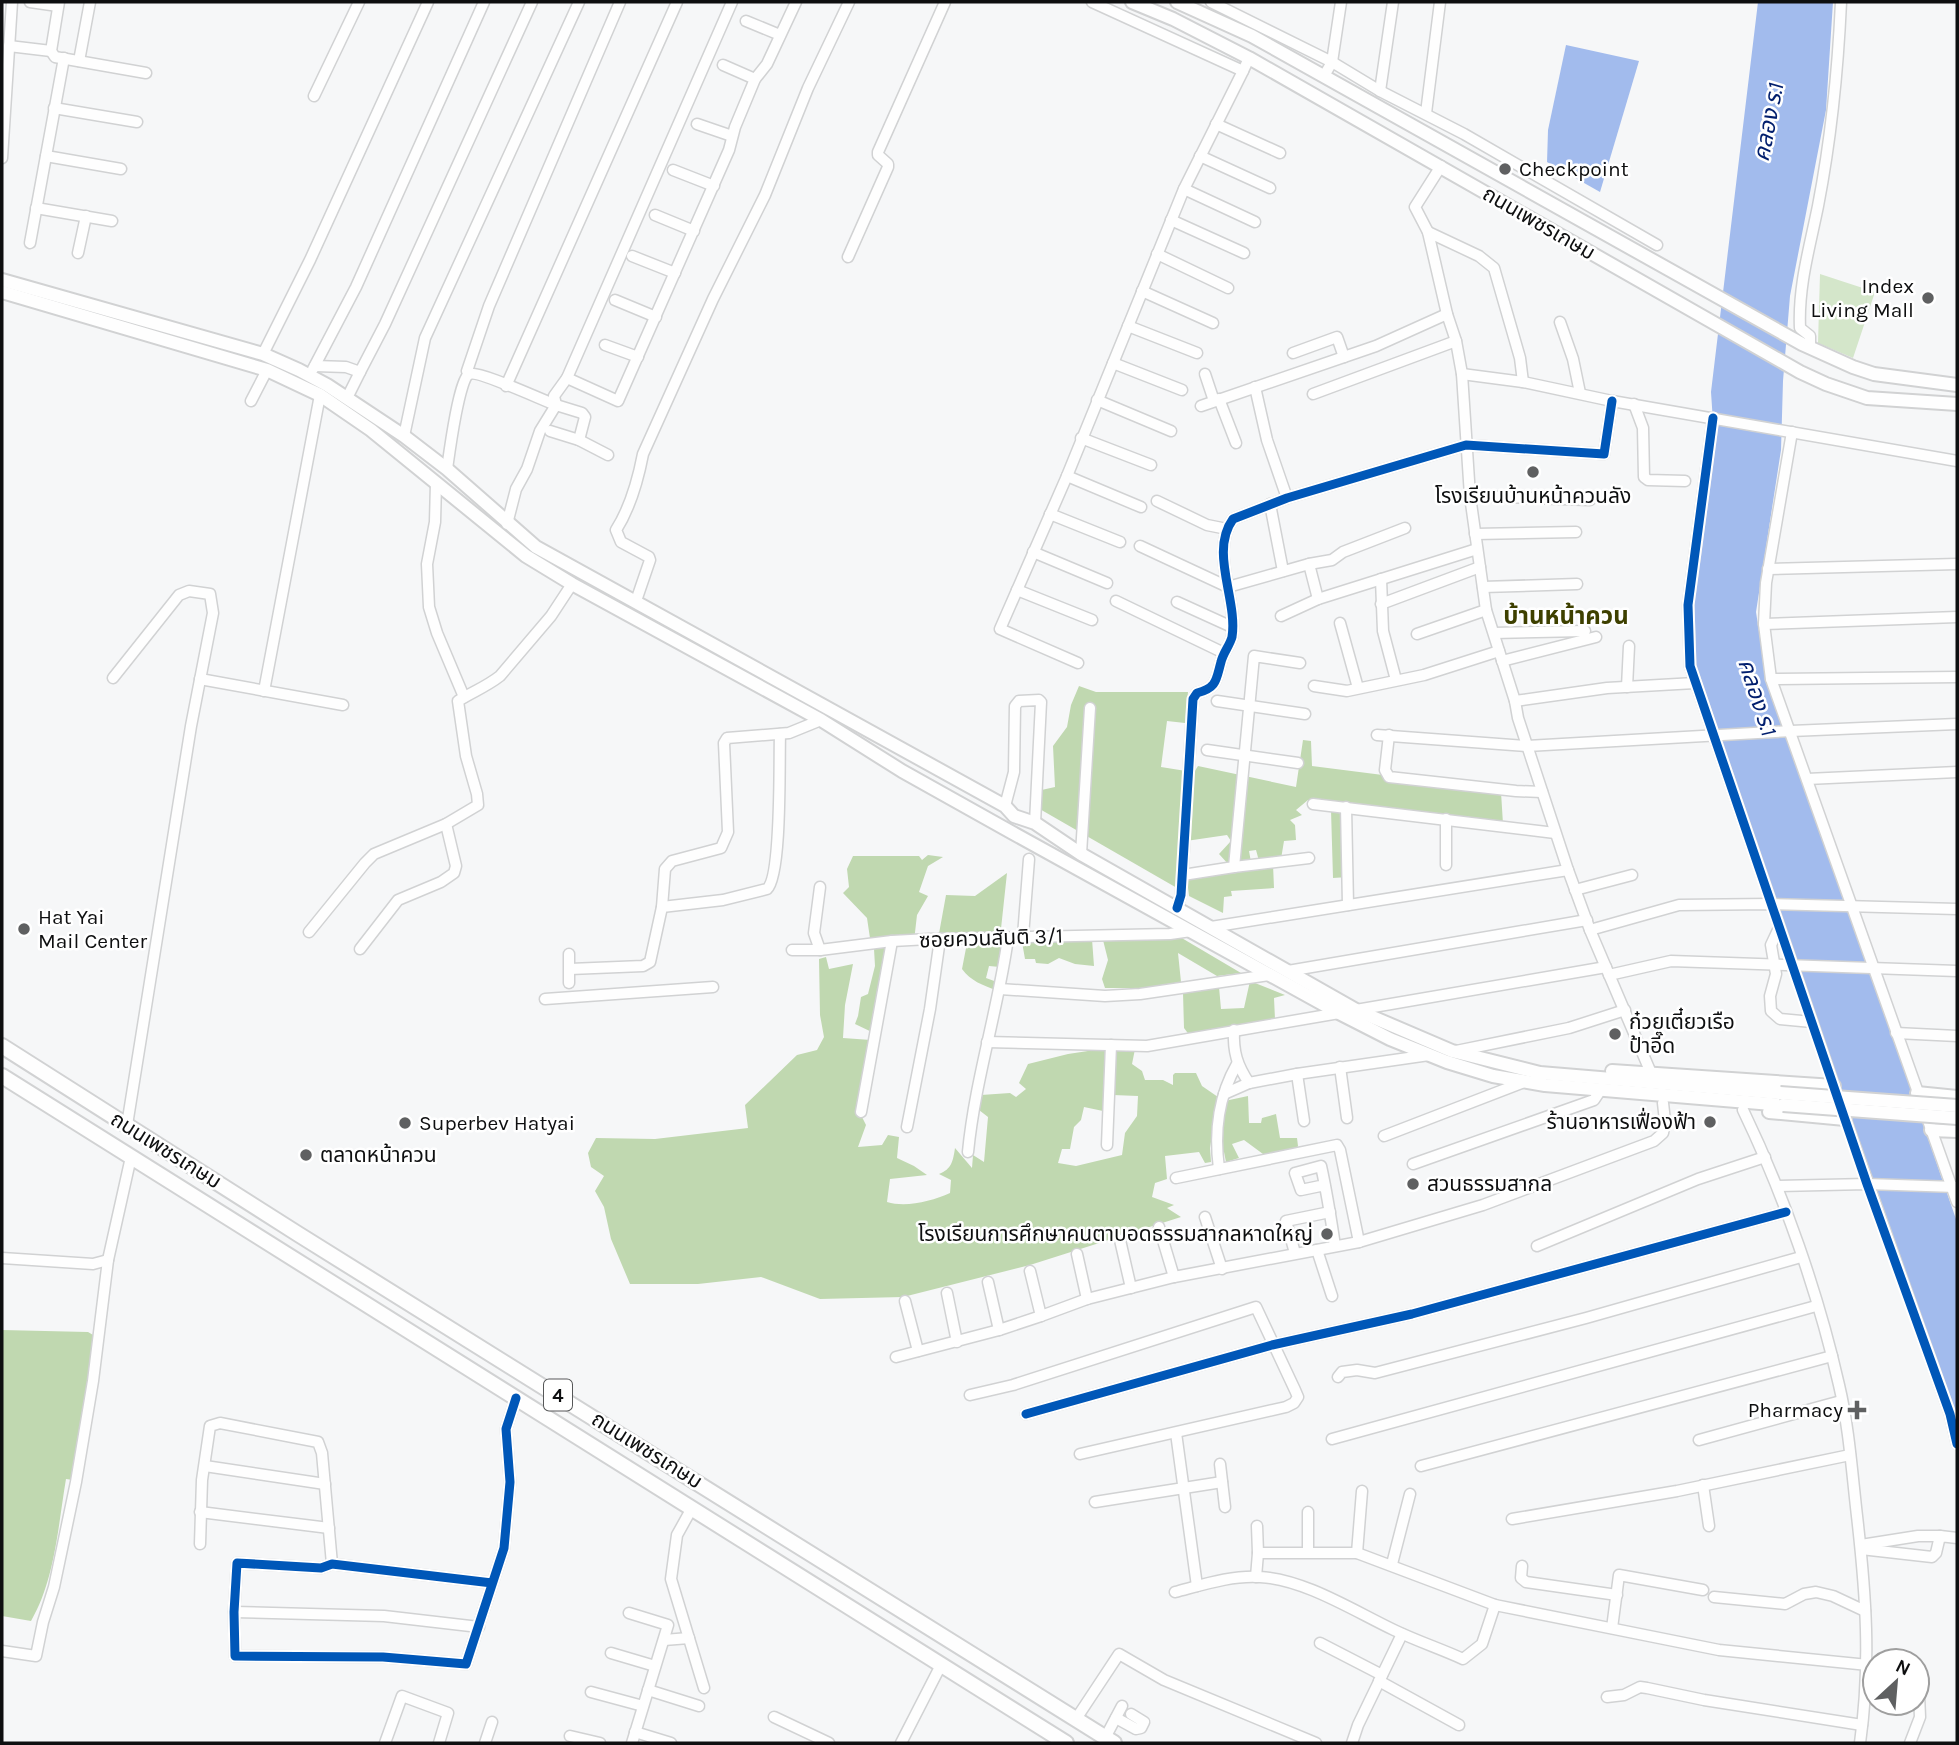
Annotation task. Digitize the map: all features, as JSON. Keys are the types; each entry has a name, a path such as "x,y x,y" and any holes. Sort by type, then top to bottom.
{"highway":[{"name":"ถนนเพชรเกษม","path":"2,1046 1110,1740"},
{"name":"ถนนเพชรเกษม","path":"2,1076 1066,1743"},
{"path":"796,1574 811,1552"}],"main road":[{"name":"ถนนเพชรเกษม","path":"1132,2 1173,19 1249,58 1800,372 1867,398 1957,404"},
{"name":"ถนนเพชรเกษม","path":"1177,2 1252,36 1806,346 1874,374 1957,385"},
{"path":"2,280 311,370 404,436 507,524 547,554 1005,806 1014,816 1035,823 1081,854 1356,1010 1452,1051 1540,1073 1957,1118"},
{"path":"2,292 267,370 320,395 372,430 526,555 572,584 821,720 902,771 1269,975 1390,1039 1493,1076 1545,1086 1663,1103 1845,1119"},
{"path":"902,771 911,755"},
{"path":"1493,1063 1834,1086"},
{"path":"1545,1086 1957,1107"},
{"path":"1917,1093 1957,1097"},
{"path":"1931,1130 1957,1132"}],"street":[{"path":"2,158 12,2"},
{"path":"30,2 59,4 51,51 55,57 146,73"},
{"path":"79,61 90,2"},
{"path":"314,96 359,2"},
{"path":"263,354 310,260 428,2"},
{"path":"311,370 356,287 484,2"},
{"path":"347,398 385,324 532,2"},
{"path":"404,436 425,338 579,2"},
{"path":"469,374 467,371 489,306 620,2"},
{"path":"506,386 677,2"},
{"path":"507,524 516,489 527,469 540,431 556,405 554,396 567,378 732,2"},
{"path":"567,378 618,401 714,186 755,79 767,64 796,2"},
{"path":"636,601 649,557 621,542 616,530 640,471 643,454 713,299 765,195 808,88 849,2"},
{"path":"848,257 888,167 878,152 945,2"},
{"path":"1092,2 1243,71"},
{"path":"1211,2 1332,62 1380,91 1426,113 1657,245"},
{"path":"1324,76 1332,62 1341,2"},
{"path":"1380,91 1393,2"},
{"path":"1426,113 1440,2"},
{"path":"1806,346 1810,336 1800,328 1799,306 1806,255 1818,204 1836,73 1840,2"},
{"path":"746,21 780,35"},
{"path":"9,46 51,51"},
{"path":"30,243 64,58"},
{"path":"1078,663 1000,629 1067,476 1184,189 1249,58"},
{"path":"723,65 755,79"},
{"path":"54,108 137,122"},
{"path":"697,124 732,136"},
{"path":"1216,124 1280,153"},
{"path":"1454,149 1464,134"},
{"path":"46,156 121,169"},
{"path":"1200,156 1270,188"},
{"path":"1441,166 1415,207 1428,232 1447,314 1457,341 1462,374 1470,496 1486,610 1527,746 1575,890 1651,1073"},
{"path":"673,170 714,186"},
{"path":"1184,189 1255,222"},
{"path":"37,208 112,221"},
{"path":"655,215 694,231"},
{"path":"78,253 86,216"},
{"path":"1171,220 1244,253"},
{"path":"1428,232 1479,256 1494,268 1520,358 1523,382"},
{"path":"1157,254 1228,288"},
{"path":"632,256 675,273"},
{"path":"1142,290 1213,323"},
{"path":"615,300 656,317"},
{"path":"1201,406 1376,346 1447,314"},
{"path":"1560,322 1573,359 1580,393"},
{"path":"1128,326 1197,353"},
{"path":"1293,353 1337,337 1344,357"},
{"path":"1313,394 1457,341"},
{"path":"605,345 638,356"},
{"path":"1113,363 1182,390"},
{"path":"311,370 346,367 360,372"},
{"path":"251,401 267,370"},
{"path":"447,470 461,392 469,374 491,377 506,386 582,413 585,417 579,440"},
{"path":"1205,374 1236,443"},
{"path":"1462,374 1523,382 1612,401 1957,461"},
{"path":"1255,387 1267,440 1287,498"},
{"path":"264,691 320,395"},
{"path":"1097,400 1171,431"},
{"path":"1177,908 1183,875 1193,699 1197,693 1208,690 1215,684 1231,639 1225,547 1227,529 1233,519 1287,498 1466,445 1604,454 1612,401"},
{"path":"1634,404 1644,434 1644,477 1648,480 1685,481"},
{"path":"1713,418 1688,604 1690,666 1774,904 1779,928 1867,1184 1950,1414 1957,1444"},
{"path":"550,431 579,440 608,455"},
{"path":"1792,432 1768,569 1764,624 1771,679 1786,731 1807,779 1848,905 1875,967 1917,1093 1954,1187 1957,1202"},
{"path":"1081,438 1151,466"},
{"path":"1067,476 1141,507"},
{"path":"436,484 435,522 427,564 429,607 436,633 464,697"},
{"path":"1470,496 1590,500"},
{"path":"1157,501 1207,525 1227,529"},
{"path":"1270,505 1283,571"},
{"path":"1050,514 1120,542"},
{"path":"1140,546 1228,587 1332,560 1343,552 1405,528"},
{"path":"1475,534 1576,532"},
{"path":"1281,616 1318,598 1477,549"},
{"path":"1033,552 1107,583"},
{"path":"1309,564 1318,598"},
{"path":"1768,569 1957,564"},
{"path":"1381,604 1480,568"},
{"path":"1381,579 1383,631 1396,680"},
{"path":"309,932 374,854 446,824 478,805 466,756 458,701 500,676 551,616 572,584"},
{"path":"1483,587 1577,584"},
{"path":"1017,590 1092,620"},
{"path":"113,678 174,599 189,591 210,594 213,613 127,1125"},
{"path":"1116,601 1224,653"},
{"path":"1177,602 1232,627"},
{"path":"1417,634 1486,610"},
{"path":"1764,624 1957,617"},
{"path":"1340,623 1358,688"},
{"path":"1494,633 1585,631"},
{"path":"1314,686 1347,691 1596,637"},
{"path":"1627,687 1629,646"},
{"path":"1234,867 1254,656 1300,663"},
{"path":"1771,679 1957,677"},
{"path":"200,679 343,705"},
{"path":"1515,701 1627,687 1695,683"},
{"path":"1005,806 1014,772 1015,706 1019,701 1039,700 1039,772 1035,823"},
{"path":"1217,701 1305,714"},
{"path":"1081,854 1090,708"},
{"path":"570,969 643,965 650,962 668,864 721,848 726,840 728,832 724,743 727,738 780,734 821,720"},
{"path":"1377,734 1527,746 1957,724"},
{"path":"662,908 723,900 767,889 771,885 776,863 780,734"},
{"path":"1389,735 1385,770 1389,777 1516,792 1542,792"},
{"path":"1207,750 1298,763"},
{"path":"1807,779 1957,772"},
{"path":"1312,804 1555,832"},
{"path":"1346,807 1349,905"},
{"path":"1446,820 1446,865"},
{"path":"360,949 398,900 441,882 454,873 456,866 446,824"},
{"path":"1183,875 1308,858"},
{"path":"1023,936 1029,859"},
{"path":"1211,927 1568,870"},
{"path":"1575,890 1632,875"},
{"path":"820,887 814,933 820,950"},
{"path":"1288,971 1588,925 1679,905 1848,905 1957,909"},
{"path":"1779,928 1771,945 1775,966 1770,996 1771,1011 1780,1019 1812,1022"},
{"name":"ซอยควนสันติ 3/1","path":"792,950 820,950 892,941 1170,934 1191,931"},
{"path":"968,1153 974,1106 1000,989 1008,937"},
{"path":"907,1127 930,1009 940,939"},
{"path":"861,1112 892,941"},
{"path":"569,954 569,983"},
{"path":"1356,1010 1671,961 1957,971"},
{"path":"1000,989 1105,996 1140,994 1269,975"},
{"path":"545,999 713,987"},
{"path":"1452,1051 1569,1027 1625,1010"},
{"path":"987,1042 1147,1046 1339,1013"},
{"path":"1234,1030 1233,1048 1237,1064 1249,1083"},
{"path":"1896,1033 1957,1036"},
{"path":"1107,1144 1111,1045"},
{"path":"1224,1094 1249,1083 1430,1055"},
{"path":"1219,1169 1216,1127 1218,1111 1237,1064"},
{"path":"1340,1067 1347,1118"},
{"path":"1297,1074 1304,1121"},
{"path":"1384,1136 1524,1082"},
{"path":"1413,1164 1594,1100 1598,1094"},
{"path":"896,1357 999,1330 1087,1298 1174,1277 1359,1242 1483,1205 1654,1140 1663,1133 1663,1103"},
{"path":"1743,1110 1778,1186 1832,1356 1850,1455 1867,1647"},
{"path":"1176,1178 1337,1145 1359,1242"},
{"path":"2,1651 36,1656 76,1482 93,1381 108,1261 131,1157"},
{"path":"1537,1246 1698,1179 1765,1157"},
{"path":"1778,1186 1867,1184 1954,1187"},
{"path":"1325,1185 1335,1246"},
{"path":"1295,1253 1286,1221 1330,1212"},
{"path":"1026,1414 1272,1345 1412,1314 1786,1212"},
{"path":"1205,1217 1222,1269"},
{"path":"1159,1227 1174,1277"},
{"path":"1120,1240 1131,1288"},
{"path":"1317,1250 1332,1296"},
{"path":"1077,1254 1087,1298"},
{"path":"1338,1377 1342,1372 1348,1371 1370,1373 1388,1370 1801,1257"},
{"path":"2,1258 93,1264 108,1261"},
{"path":"1030,1271 1041,1316"},
{"path":"988,1282 999,1330"},
{"path":"947,1293 957,1342"},
{"path":"905,1301 918,1351"},
{"path":"1332,1439 1816,1306"},
{"path":"970,1395 1013,1385 1255,1307 1298,1397 1294,1402 1286,1407 1080,1454"},
{"path":"1421,1466 1832,1356"},
{"path":"492,1583 332,1564 321,1568 237,1563 235,1656 383,1657 466,1664 504,1548 508,1529 510,1482 506,1429 516,1398"},
{"path":"1699,1440 1841,1401"},
{"path":"200,1544 200,1512 210,1426 219,1423 318,1442 322,1453 332,1564"},
{"path":"1176,1433 1197,1586"},
{"path":"1512,1519 1703,1485 1850,1455"},
{"path":"1220,1464 1225,1507"},
{"path":"205,1466 325,1484"},
{"path":"1096,1502 1222,1482"},
{"path":"1703,1485 1709,1526"},
{"path":"1357,1553 1362,1491"},
{"path":"1392,1564 1410,1494"},
{"path":"692,1508 677,1535 671,1579 704,1688"},
{"path":"200,1512 329,1528"},
{"path":"1308,1512 1308,1552"},
{"path":"1256,1577 1257,1526"},
{"path":"1860,1547 1918,1536 1951,1536"},
{"path":"1860,1547 1932,1557 1951,1536"},
{"path":"1258,1553 1357,1553 1495,1605 1719,1650 1861,1664"},
{"path":"1522,1566 1521,1578 1526,1582 1617,1595"},
{"path":"1612,1628 1619,1575 1703,1590"},
{"path":"1175,1592 1256,1577 1275,1578 1297,1584 1463,1660 1482,1644 1495,1605"},
{"path":"1714,1597 1785,1604 1804,1594 1816,1592 1866,1611"},
{"path":"234,1612 384,1616 479,1627"},
{"path":"629,1613 668,1625 632,1743"},
{"path":"1352,1743 1357,1726 1402,1633"},
{"path":"664,1640 689,1638"},
{"path":"1320,1643 1459,1725"},
{"path":"611,1653 656,1666"},
{"path":"1076,1719 1119,1654 1164,1681 1316,1743"},
{"path":"901,1743 940,1665"},
{"path":"1607,1697 1624,1695 1640,1687 1862,1725"},
{"path":"648,1690 699,1706"},
{"path":"592,1692 643,1706"},
{"path":"385,1743 402,1696 447,1713 439,1743"},
{"path":"1110,1740 1122,1706"},
{"path":"1116,1718 1141,1728 1144,1722 1131,1714"},
{"path":"774,1717 829,1743"},
{"path":"1860,1743 1864,1717"},
{"path":"1910,1743 1920,1717"},
{"path":"485,1743 492,1722"},
{"path":"635,1732 671,1743"},
{"path":"569,1736 600,1743"}],"green space":[{"path":"1820,274 1875,292 1853,358 1818,343"},
{"path":"1079,686 1096,692 1188,692 1185,723 1167,721 1161,767 1186,771 1177,888 1038,808 1037,791 1055,787 1053,746 1067,727 1071,705"},
{"path":"1303,740 1311,741 1312,766 1501,792 1503,824 1308,800 1296,810 1302,815 1290,820 1295,825 1296,840 1284,841 1281,859 1259,861 1256,850 1249,851 1251,862 1229,865 1219,854 1231,841 1227,835 1186,841 1191,777 1198,766 1296,787"},
{"path":"1331,810 1349,812 1352,868 1348,867 1348,877 1333,878"},
{"path":"928,855 943,857 928,866 919,892 928,896 917,915 914,941 871,945 867,918 843,893 849,887 847,869 853,856 919,856 922,860"},
{"path":"1273,864 1274,888 1231,891 1232,896 1224,897 1223,913 1189,896 1186,871"},
{"path":"1007,873 1000,938 938,939 946,895 975,896"},
{"path":"1180,937 1241,973 1217,976 1178,953 1181,982 1143,988 1105,988 1102,979 1108,960 1103,940"},
{"path":"1092,939 1094,966 1075,964 1059,958 1048,964 1036,963 1035,959 1025,959 1022,942"},
{"path":"1004,942 1000,967 989,966 986,978 997,982 996,990 973,980 962,969 967,943"},
{"path":"891,947 873,1018 876,1034 855,1024 861,997 868,994 875,966 874,949"},
{"path":"826,957 829,969 853,964 845,1005 843,1038 871,1040 857,1107 866,1125 858,1147 882,1145 888,1135 899,1137 897,1158 927,1175 890,1179 887,1202 919,1203 950,1193 951,1180 939,1174 951,1164 955,1148 972,1168 973,1155 984,1162 988,1117 979,1110 981,1095 1010,1093 1016,1097 1026,1089 1019,1083 1028,1064 1068,1054 1108,1048 1103,1111 1084,1107 1081,1120 1074,1127 1070,1149 1062,1149 1058,1163 1076,1166 1122,1155 1125,1133 1137,1116 1138,1096 1113,1095 1116,1048 1135,1049 1132,1064 1142,1071 1145,1080 1163,1080 1173,1085 1175,1073 1196,1073 1202,1086 1218,1097 1210,1148 1211,1162 1205,1163 1199,1152 1165,1156 1167,1179 1155,1183 1152,1197 1174,1205 1167,1208 1181,1217 1030,1265 903,1297 820,1299 761,1277 698,1284 630,1284 611,1239 604,1207 595,1191 604,1176 591,1167 588,1153 596,1138 655,1139 748,1128 745,1105 797,1055 817,1050 824,1037 820,1015 819,959"},
{"path":"1250,981 1285,995 1274,998 1275,1019 1190,1036 1184,1028 1183,993 1219,987 1221,1009 1244,1008"},
{"path":"1248,1096 1249,1123 1261,1123 1262,1118 1276,1114 1280,1138 1297,1138 1295,1153 1263,1154 1244,1140 1232,1144 1239,1158 1226,1162 1224,1152 1219,1152 1220,1102"},
{"path":"2,1330 88,1332 100,1339 73,1480 66,1479 51,1570 31,1621 2,1616"}],"water":[{"name":"คลอง ร.1","path":"1758,2 1833,2 1826,110 1790,296 1781,450 1756,612 1764,664 1957,1222 1957,1439 1693,669 1690,605 1714,437 1711,392"},
{"path":"1566,45 1639,61 1600,192 1547,162 1548,130"}],"cycle path":[{"path":"1177,908 1181,895 1193,699 1197,693 1208,689 1215,682 1232,637 1233,623 1224,546 1226,532 1233,519 1287,498 1466,445 1604,454 1612,401"},
{"path":"1713,418 1688,605 1690,666 1867,1184 1950,1414 1957,1444"},
{"path":"1026,1414 1272,1345 1412,1314 1786,1212"},
{"path":"492,1583 332,1564 321,1568 237,1563 235,1656 383,1657 466,1664 504,1548 510,1482 506,1429 516,1398"}],"place":[{"name":"Checkpoint","path":"1505,169"},
{"name":"Index Living Mall","path":"1928,298"},
{"name":"โรงเรียนบ้านหน้าควนลัง","path":"1533,472"},
{"name":"Hat Yai Mail Center","path":"24,929"},
{"name":"ก๋วยเตี๋ยวเรือ ป้าอี๊ด","path":"1615,1034"},
{"name":"ร้านอาหารเฟื่องฟ้า","path":"1710,1122"},
{"name":"Superbev Hatyai","path":"405,1123"},
{"name":"ตลาดหน้าควน","path":"306,1155"},
{"name":"สวนธรรมสากล","path":"1413,1184"},
{"name":"โรงเรียนการศึกษาคนตาบอดธรรมสากลหาดใหญ่","path":"1327,1234"},
{"name":"Pharmacy","path":"1857,1410"}],"district":[{"name":"บ้านหน้าควน","path":"1566,616"}]}
